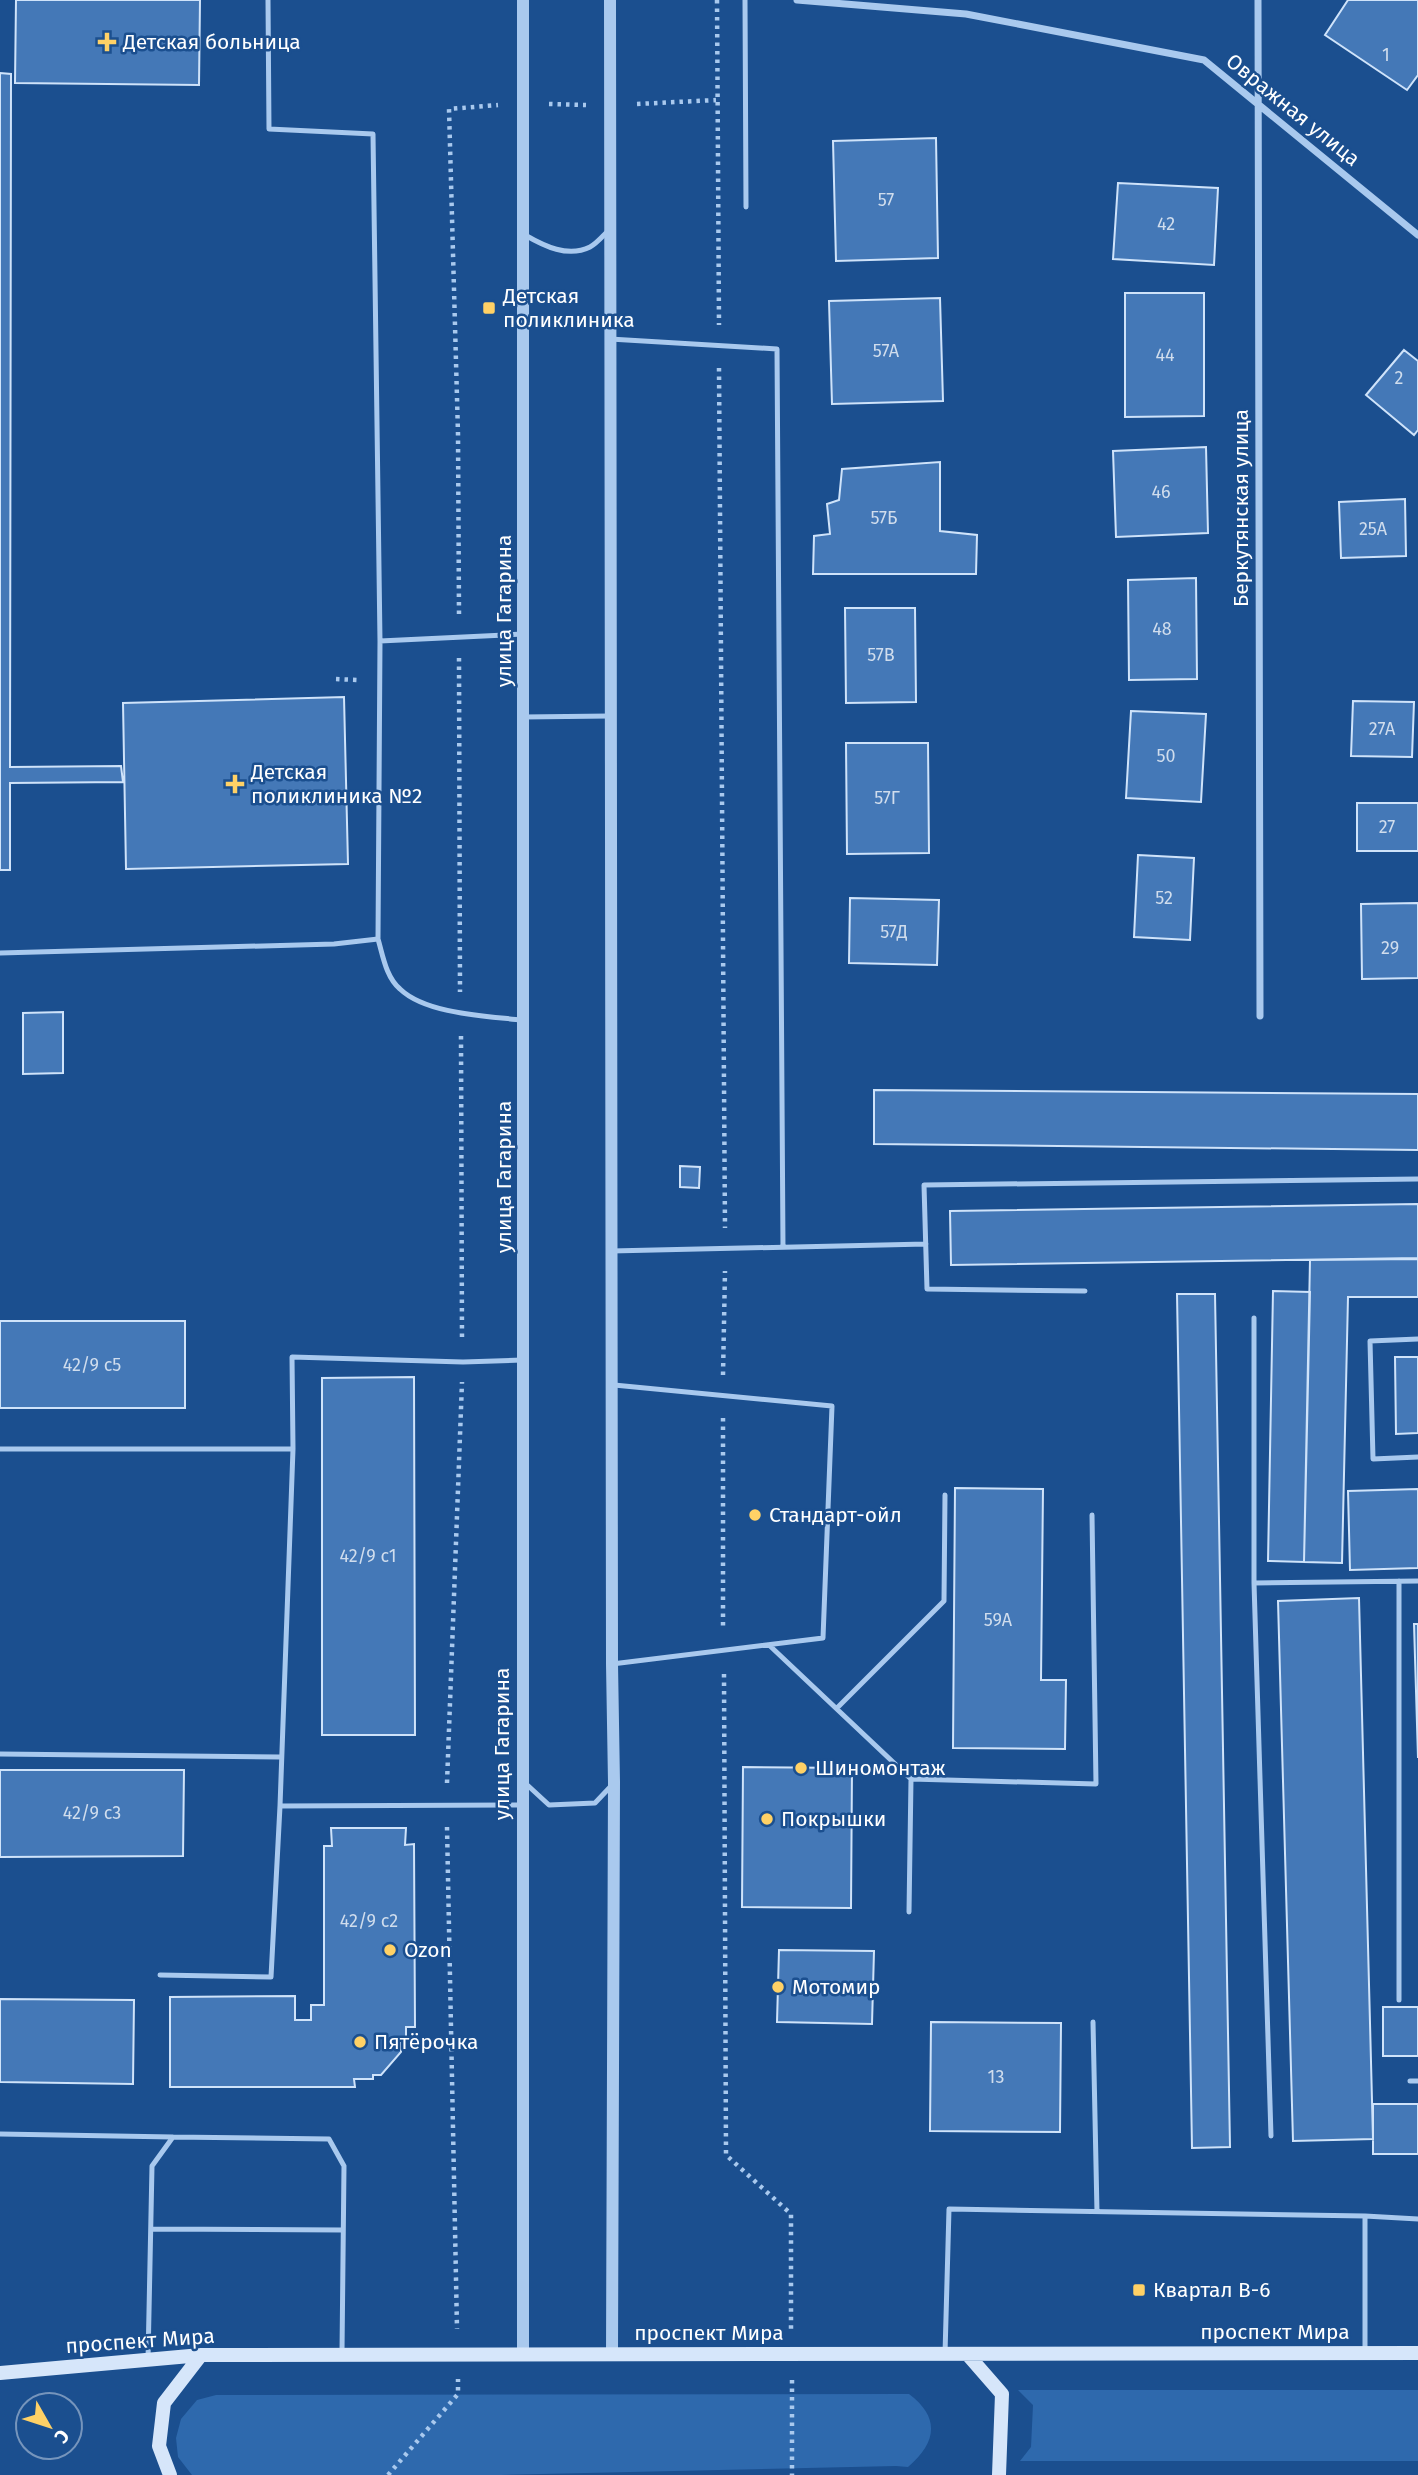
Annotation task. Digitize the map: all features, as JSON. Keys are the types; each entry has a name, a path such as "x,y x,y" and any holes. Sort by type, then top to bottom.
{"main road":[{"name":"проспект Мира","path":"0,2373 201,2356 1418,2353"},
{"path":"968,2355 1002,2395 999,2475"},
{"path":"170,2475 159,2446 164,2403 201,2356"}],"street":[{"name":"улица Гагарина","path":"523,0 523,2355"},
{"path":"610,0 611,1385 614,1783 612,2354"},
{"name":"Овражная улица","path":"797,0 966,14 1204,60 1418,236"},
{"name":"Беркутянская улица","path":"1258,0 1260,1016"}],"lane":[{"path":"268,0 269,130 373,134 380,640 378,939 387,971 400,990 435,1009 524,1021"},
{"path":"745,0 746,207"},
{"path":"523,233 546,247 569,251 589,248 610,231"},
{"path":"610,340 777,349 783,1247"},
{"path":"380,640 523,634"},
{"path":"523,717 610,716"},
{"path":"0,953 334,944 378,939"},
{"path":"1085,1291 928,1289 924,1185 1418,1179"},
{"path":"611,1251 926,1244"},
{"path":"1255,1318 1254,1583 1271,2136"},
{"path":"1418,1339 1370,1341 1373,1459 1418,1457"},
{"path":"160,1975 271,1978 293,1449 292,1357 463,1362 523,1360"},
{"path":"611,1385 832,1406 823,1638 612,1664"},
{"path":"0,1449 293,1449"},
{"path":"837,1708 943,1601 945,1494"},
{"path":"769,1645 911,1779 1096,1784 1092,1515"},
{"path":"1399,1581 1399,2000"},
{"path":"1254,1583 1418,1581"},
{"path":"0,1754 280,1756"},
{"path":"908,1912 911,1779"},
{"path":"522,1780 550,1805 595,1803 614,1783"},
{"path":"280,1806 521,1805"},
{"path":"1093,2022 1097,2212"},
{"path":"1410,2081 1418,2081"},
{"path":"0,2134 329,2139 344,2166 342,2355"},
{"path":"148,2360 152,2166 173,2137"},
{"path":"945,2355 949,2209 1418,2219"},
{"path":"1365,2216 1365,2353"},
{"path":"151,2229 343,2230"}],"path":[{"path":"717,0 725,1249 723,1650 726,2155 791,2214 792,2475"},
{"path":"388,2475 458,2394 446,1807 463,1362 458,434 449,109 523,103 609,105 716,100"},
{"path":"336,679 359,680"}],"shaded area":[{"path":"1018,2390 1418,2390 1418,2461 1020,2461 1031,2447 1033,2405"},
{"path":"909,2394 926,2412 931,2430 924,2449 908,2467 501,2475 192,2475 178,2457 176,2438 181,2419 197,2400 216,2395"}],"building":[{"name":"Детская больница","path":"16,0 200,0 199,85 15,83"},
{"path":"1348,0 1418,0 1418,75 1407,90 1325,35"},
{"path":"0,73 11,74 10,767 121,766 123,782 10,783 10,870 0,870"},
{"path":"936,138 938,258 836,261 833,141"},
{"path":"1118,183 1218,188 1214,265 1113,259"},
{"path":"1125,293 1204,293 1204,416 1125,417"},
{"path":"940,298 943,401 832,404 829,301"},
{"path":"1404,350 1418,361 1418,430 1414,435 1366,395"},
{"path":"1206,447 1208,533 1116,537 1113,451"},
{"path":"940,462 940,531 977,535 976,574 813,574 814,536 830,534 827,504 839,500 842,469"},
{"path":"1405,499 1406,556 1341,558 1339,502"},
{"path":"1196,578 1197,679 1129,680 1128,580"},
{"path":"845,608 915,608 916,702 846,703"},
{"name":"Детская поликлиника №2","path":"344,697 348,864 126,869 123,703"},
{"path":"1353,701 1414,702 1412,757 1351,756"},
{"path":"1131,711 1206,714 1201,802 1126,798"},
{"path":"846,743 928,743 929,853 847,854"},
{"path":"1357,803 1418,803 1418,851 1357,851"},
{"path":"1138,855 1194,858 1190,940 1134,937"},
{"path":"850,898 939,900 937,965 849,963"},
{"path":"1418,903 1418,978 1362,979 1361,904"},
{"path":"63,1012 63,1073 23,1074 23,1013"},
{"path":"874,1090 1418,1094 1418,1150 874,1144"},
{"path":"680,1166 700,1167 699,1188 680,1187"},
{"path":"1418,1204 1418,1258 951,1265 950,1211"},
{"path":"1418,1259 1418,1297 1348,1297 1342,1563 1304,1562 1310,1260"},
{"path":"1273,1291 1310,1292 1304,1562 1268,1561"},
{"path":"1177,1294 1215,1294 1230,2147 1192,2148"},
{"path":"0,1321 185,1321 185,1408 0,1408"},
{"path":"1395,1357 1418,1357 1418,1433 1396,1434"},
{"path":"414,1377 415,1735 322,1735 322,1378"},
{"path":"955,1488 1043,1489 1041,1680 1066,1680 1065,1749 953,1748"},
{"path":"1418,1489 1418,1568 1350,1570 1348,1491"},
{"path":"1359,1598 1373,2139 1293,2141 1278,1601"},
{"path":"1414,1624 1418,1624 1418,1758"},
{"path":"743,1767 852,1768 851,1908 742,1907"},
{"path":"0,1770 184,1770 183,1856 0,1857"},
{"path":"331,1828 406,1828 405,1845 414,1844 415,2027 406,2027 406,2041 401,2042 401,2052 381,2075 373,2075 373,2079 354,2079 355,2087 170,2087 170,1997 295,1996 295,2020 311,2020 311,2005 324,2005 324,1846 332,1846"},
{"path":"779,1950 874,1951 872,2024 777,2022"},
{"path":"0,1999 134,2000 133,2084 0,2082"},
{"path":"1383,2007 1418,2007 1418,2056 1383,2056"},
{"path":"931,2022 1061,2023 1060,2132 930,2131"},
{"path":"1373,2104 1418,2104 1418,2154 1373,2154"}],"place":[{"name":"Детская больница","path":"107,42"},
{"name":"Детская поликлиника","path":"489,308"},
{"name":"Детская поликлиника №2","path":"235,784"},
{"name":"Стандарт-ойл","path":"755,1515"},
{"name":"Шиномонтаж","path":"801,1768"},
{"name":"Покрышки","path":"767,1819"},
{"name":"Ozon","path":"390,1950"},
{"name":"Мотомир","path":"778,1987"},
{"name":"Пятёрочка","path":"360,2042"},
{"name":"Квартал В-6","path":"1139,2290"}]}
